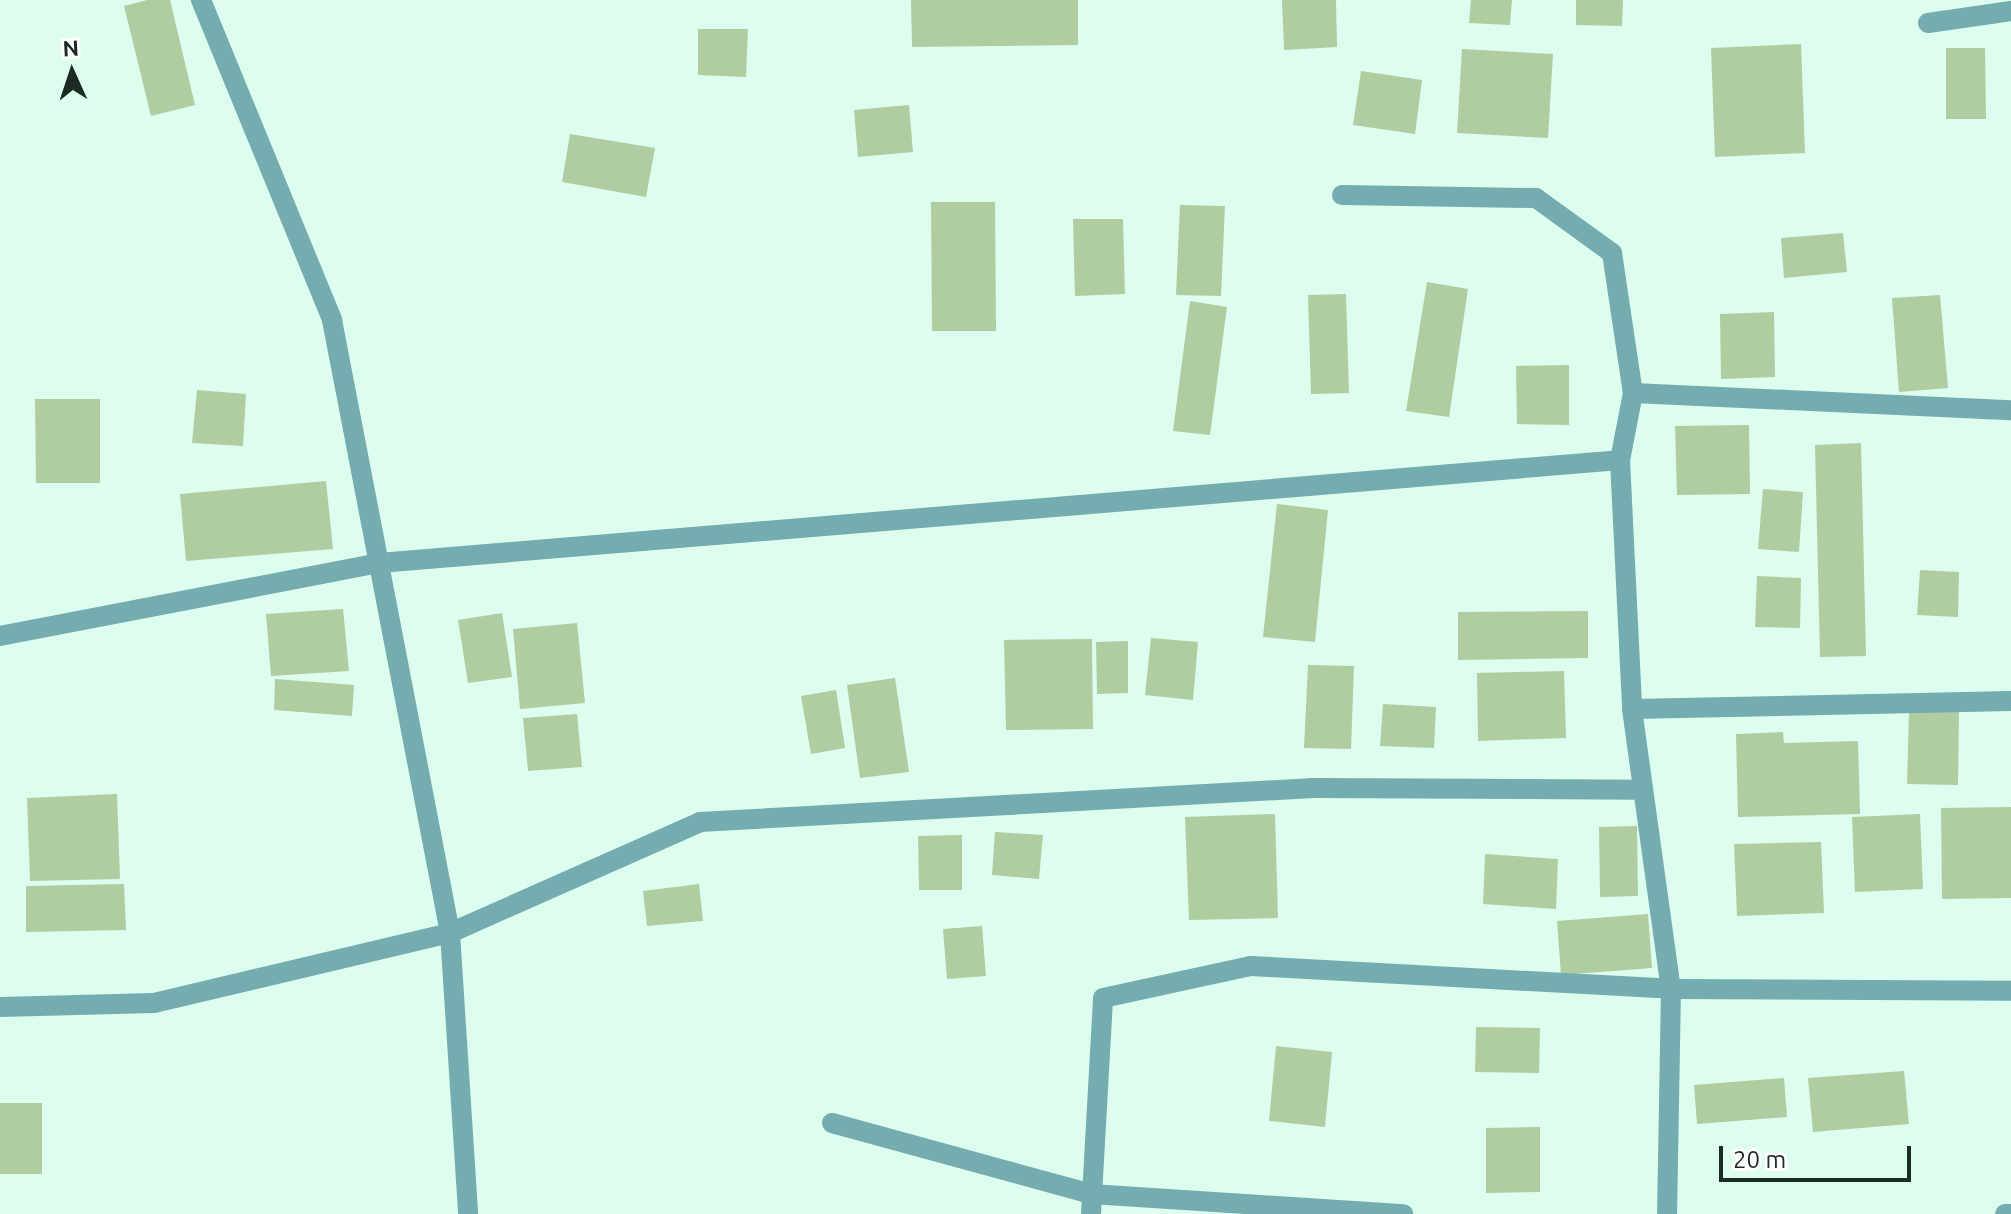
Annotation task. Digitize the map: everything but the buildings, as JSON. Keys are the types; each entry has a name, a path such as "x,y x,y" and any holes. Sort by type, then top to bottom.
{"street":[{"path":"201,0 332,320 450,933 468,1214"},
{"path":"2011,11 1928,23 2011,18"},
{"path":"1342,195 1536,198 1612,253 1633,393 1620,460 1632,709 1671,989 1667,1214"},
{"path":"1633,393 2011,410"},
{"path":"0,636 379,563 1620,460"},
{"path":"1632,709 2011,701"},
{"path":"0,1007 154,1003 450,933 700,822 1313,788 1641,790"},
{"path":"1091,1204 1103,998 1251,966 1671,989 2011,991"},
{"path":"832,1123 1091,1204 1403,1214"}]}
